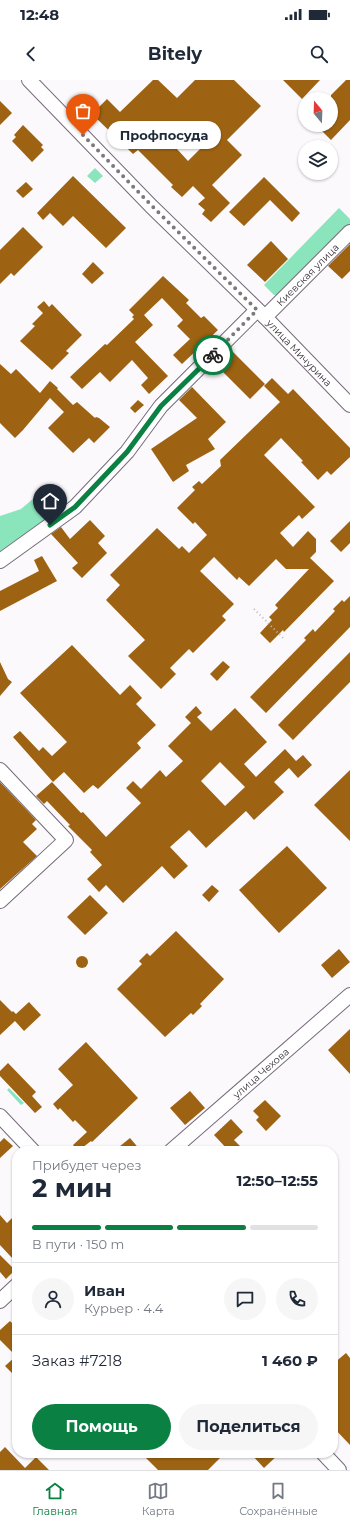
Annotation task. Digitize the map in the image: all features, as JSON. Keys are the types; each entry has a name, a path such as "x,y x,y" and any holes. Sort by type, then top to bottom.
{"street":[{"name":"улица Мичурина","path":"29,80 146,201 261,314 350,405"},
{"name":"Киевская улица","path":"0,562 75,507 127,452 161,406 350,232"},
{"path":"0,770 66,840 0,901"},
{"name":"улица Чехова","path":"177,1146 350,995"},
{"path":"0,1116 28,1146"},
{"path":"0,1301 12,1290"},
{"path":"328,1458 339,1470"}],"path":[{"path":"254,609 285,640"}],"green space":[{"path":"95,168 103,176 95,183 87,176"},
{"path":"339,208 350,219 350,224 280,295 274,295 264,285"},
{"path":"47,487 61,502 61,508 0,552 0,516 21,509"},
{"path":"9,1088 24,1103 21,1105 7,1090"}],"building":[{"path":"153,80 158,80 177,98 195,80 234,80 261,106 227,140 242,155 212,185 230,203 211,222 202,214 205,210 198,204 205,198 193,186 182,197 171,187 173,185 138,150 133,154 92,114 107,99 120,112","holes":["191,129 206,143 188,161 177,149 182,144 180,141"]},
{"path":"283,80 320,80 309,92 298,92 298,95"},
{"path":"346,80 350,80 350,120 331,140 323,132 338,132 338,92 334,92"},
{"path":"0,101 12,113 0,125"},
{"path":"23,125 43,145 41,147 44,150 32,162 12,141 16,137 14,135"},
{"path":"73,176 126,228 106,248 73,216 63,226 50,213 43,220 37,213"},
{"path":"264,177 300,213 292,222 270,200 244,226 229,212"},
{"path":"26,182 33,189 23,198 16,191"},
{"path":"23,227 43,247 14,276 11,273 0,284 0,250"},
{"path":"271,241 288,259 265,282 247,265"},
{"path":"350,244 350,271 342,279 328,266"},
{"path":"93,262 104,273 92,284 82,274"},
{"path":"163,276 189,300 186,303 201,318 204,316 218,330 182,364 173,355 190,339 177,326 183,320 162,298 144,315 153,325 135,342 168,376 149,394 141,385 148,378 132,360 110,382 100,372 82,389 70,377 134,319 132,317 134,315 129,310"},
{"path":"44,301 49,307 52,304 82,335 66,351 69,353 52,370 20,341 35,326 32,324 43,313 37,307"},
{"path":"230,349 265,384 250,399 215,364"},
{"path":"0,364 11,374 16,369 40,393 50,381 73,405 77,402 95,418 99,418 110,427 94,443 89,438 73,453 48,428 64,412 50,398 15,438 0,423"},
{"path":"272,378 288,394 293,389 350,448 350,457 331,475 327,471 318,480 301,462 303,461 281,438 264,455 315,507 302,519 299,515 280,533 293,547 308,531 316,539 316,552 310,558 334,581 284,632 283,630 270,643 260,633 272,620 269,617 278,608 275,605 309,569 286,569 276,559 249,586 239,577 237,580 214,557 200,571 234,604 222,616 226,620 193,653 189,649 170,668 176,674 161,689 128,656 145,640 106,600 120,585 110,575 157,528 179,549 182,546 189,553 207,535 195,522 193,524 177,508 195,490 192,487 199,481 202,484 221,466 220,460 280,402 264,386"},
{"path":"192,387 226,422 208,439 215,449 186,465 189,471 173,482 151,449 197,418 179,400"},
{"path":"138,400 144,405 135,413 130,408"},
{"path":"90,520 105,536 98,543 107,553 82,578 72,568 78,563 51,534 61,527 70,539"},
{"path":"350,521 350,543 341,552 330,541"},
{"path":"42,556 57,581 0,611 0,591 39,571 34,560"},
{"path":"350,596 350,627 266,713 250,697 306,640 304,638 313,629 315,632 335,611 333,609 342,600 344,602"},
{"path":"72,645 120,695 130,685 142,698 136,704 156,725 137,743 141,748 98,789 93,785 84,793 64,772 53,782 13,737 20,731 39,751 43,747 52,756 67,742 20,693"},
{"path":"350,652 350,682 293,740 278,725"},
{"path":"223,661 230,667 217,681 210,674"},
{"path":"0,662 8,679 12,682 0,696"},
{"path":"196,706 202,713 197,717 211,731 235,708 267,742 244,764 256,777 285,749 296,761 303,755 312,765 298,778 289,768 274,782 284,792 254,820 246,811 206,848 189,830 170,847 188,866 174,879 162,866 123,903 106,885 99,892 87,879 102,865 90,852 92,850 68,826 70,825 47,801 44,804 36,796 52,782 106,837 141,803 126,788 133,781 141,789 160,770 166,777 183,761 168,746 191,723 185,717","holes":["220,762 245,787 225,806 201,781"]},
{"path":"350,770 350,841 314,805"},
{"path":"0,782 36,820 32,824 37,829 23,842 37,856 0,889"},
{"path":"287,846 327,888 279,933 239,890"},
{"path":"212,885 219,891 209,902 202,895"},
{"path":"90,895 108,913 85,935 67,917"},
{"path":"176,931 224,979 200,1004 202,1006 193,1015 191,1013 165,1037 117,989 142,964 139,961 147,953 150,956"},
{"path":"339,949 350,962 332,978 321,965"},
{"path":"80,956 84,956 88,962 84,968 80,968 76,964 76,960"},
{"path":"0,1000 16,1014 29,1002 41,1015 24,1031 15,1021 0,1035"},
{"path":"350,1029 350,1074 328,1050"},
{"path":"86,1042 138,1098 92,1142 91,1141 84,1146 74,1146 73,1145 87,1132 75,1120 73,1122 60,1108 58,1110 53,1104 73,1085 58,1069"},
{"path":"8,1063 36,1092 32,1096 42,1107 35,1113 0,1076 0,1071"},
{"path":"190,1091 205,1108 185,1125 170,1108"},
{"path":"265,1100 281,1116 266,1131 256,1120 259,1117 253,1111"},
{"path":"231,1119 243,1132 234,1140 240,1146 224,1146 214,1135"},
{"path":"4,1138 13,1146 0,1158 0,1142"},
{"path":"130,1138 137,1146 120,1146"},
{"path":"0,1215 7,1223 12,1218 12,1258 0,1245"},
{"path":"0,1255 12,1267 12,1273 6,1279 0,1272"},
{"path":"10,1321 12,1323 12,1352 0,1340 0,1330"},
{"path":"346,1353 350,1358 350,1445 338,1432 338,1360"},
{"path":"12,1360 12,1373 5,1366"},
{"path":"5,1447 12,1454 12,1458 15,1458 25,1468 35,1458 37,1458 49,1470 0,1470 0,1452"},
{"path":"146,1458 220,1458 208,1470 158,1470"},
{"path":"255,1458 275,1458 264,1468"}],"way so far":[{"path":"83,135 257,310 213,355"}],"place":[{"name":"Профпосуда","path":"83,135"}],"route":[{"path":"50,525 75,507 127,452 161,406 213,355"}]}
